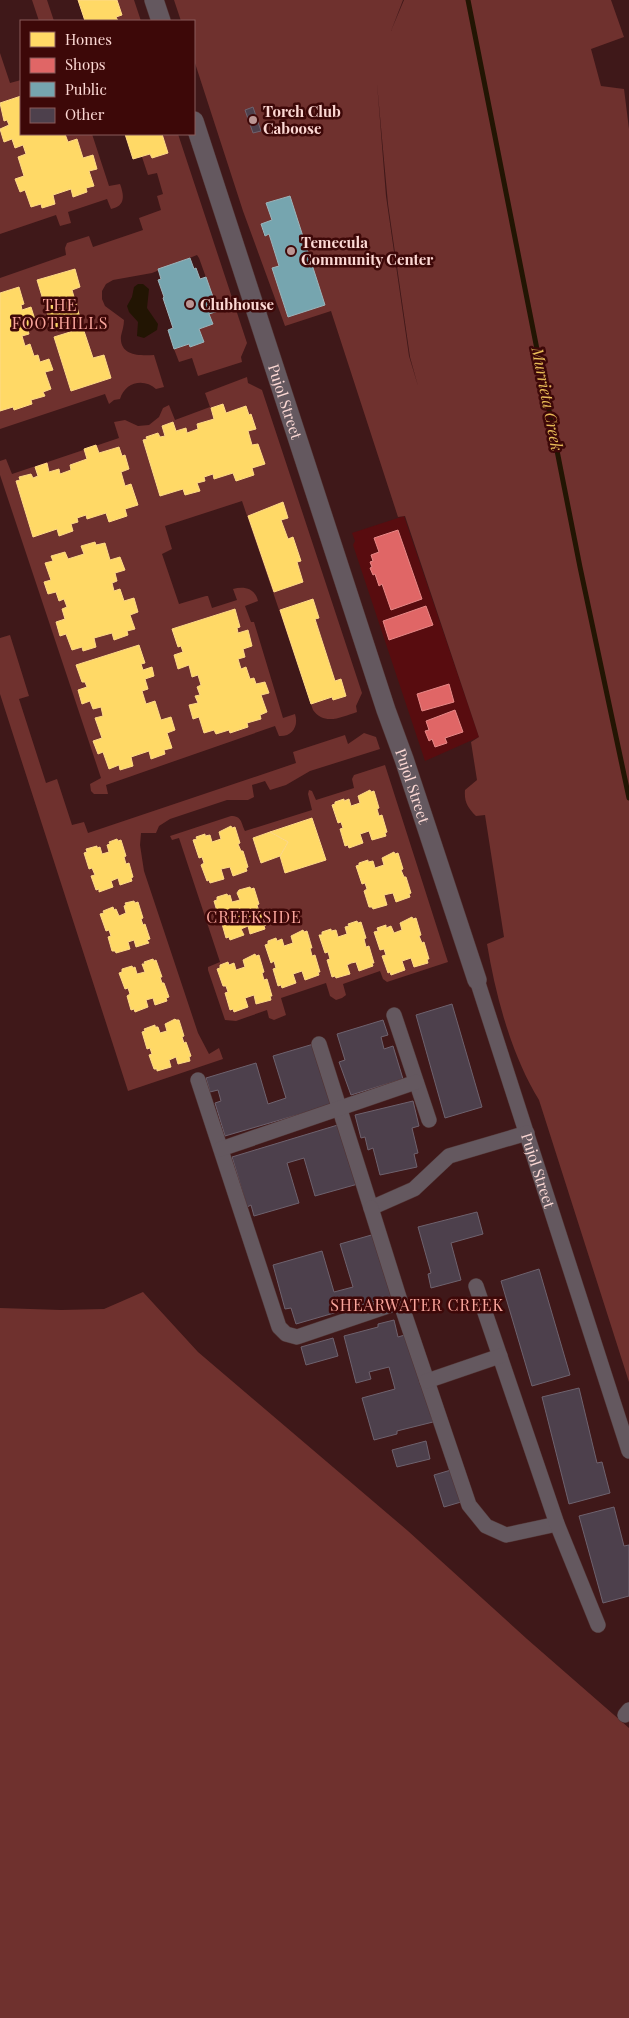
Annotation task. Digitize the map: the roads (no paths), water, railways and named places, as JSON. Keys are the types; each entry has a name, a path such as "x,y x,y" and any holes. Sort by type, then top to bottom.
{"street":[{"path":"154,0 161,20"},
{"name":"Pujol Street","path":"195,124 383,702 404,759 477,980 629,1451"},
{"path":"394,1015 429,1120"},
{"path":"319,1044 400,1302 469,1505 486,1526 506,1535 557,1524"},
{"path":"198,1080 279,1327 286,1334 297,1337 400,1302"},
{"path":"221,1149 416,1082"},
{"path":"371,1208 414,1188 450,1156 526,1133"},
{"path":"476,1286 557,1524 598,1625"},
{"path":"427,1381 500,1356"}],"waterway":[{"name":"Murrieta Creek","path":"468,0 580,567 629,798"}],"place":[{"name":"Torch Club Caboose","path":"253,120"},
{"name":"Temecula Community Center","path":"291,251"},
{"name":"Clubhouse","path":"190,304"}],"district":[{"name":"THE FOOTHILLS","path":"60,313"},
{"name":"CREEKSIDE","path":"254,916"},
{"name":"SHEARWATER CREEK","path":"417,1304"}]}
